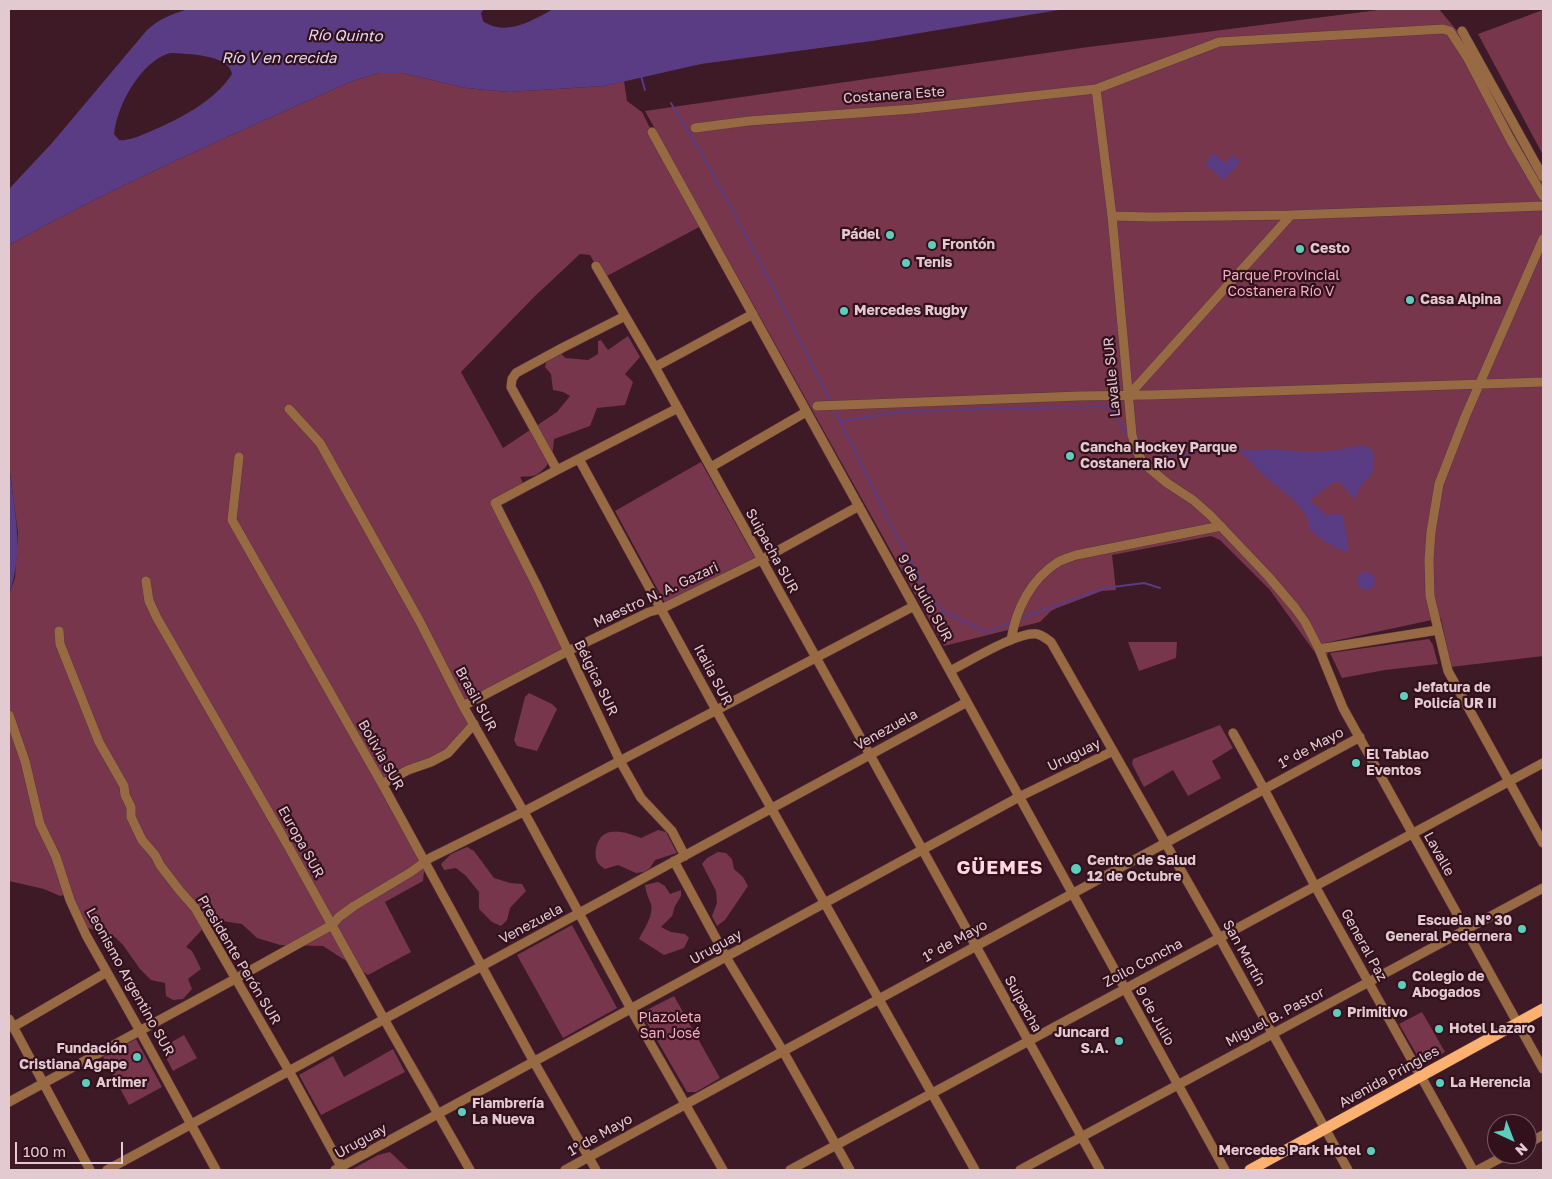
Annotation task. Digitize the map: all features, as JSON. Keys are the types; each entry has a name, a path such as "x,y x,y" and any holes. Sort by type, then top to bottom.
{"main road":[{"name":"Avenida Pringles","path":"1250,1170 1543,1009"}],"street":[{"name":"Costanera Este","path":"695,128 750,121 913,109 1096,90 1219,42 1442,29 1450,31 1467,57 1510,139 1543,196"},
{"path":"1462,31 1543,177"},
{"name":"Lavalle SUR","path":"1096,90 1112,216 1132,435 1136,451 1143,463 1167,483 1200,506 1221,526 1295,608 1306,622 1319,649"},
{"path":"652,132 806,412 711,468"},
{"path":"1112,216 1152,218 1291,215 1543,206"},
{"path":"1128,396 1291,215"},
{"path":"1543,239 1465,417 1439,484 1428,560 1430,596 1448,671 1543,843"},
{"name":"Suipacha SUR","path":"596,266 678,408 922,850"},
{"path":"655,368 752,314"},
{"path":"625,316 516,373 512,378 511,387 556,470 678,408"},
{"path":"817,406 1543,382"},
{"name":"Brasil SUR","path":"289,409 320,443 419,620 463,706 723,1170"},
{"name":"9 de Julio SUR","path":"806,412 1019,797"},
{"name":"Bolivia SUR","path":"239,457 232,520 382,784 534,1062 596,1170"},
{"name":"Italia SUR","path":"579,459 716,710 975,1170"},
{"name":"Bélgica SUR","path":"556,470 495,503 537,586 620,761 641,798 672,831 685,856"},
{"name":"Maestro N. A. Gazari","path":"463,706 568,651 649,612 661,609 761,560 859,506"},
{"path":"950,671 1011,640 1014,621 1036,580 1059,562 1076,555 1221,526"},
{"name":"Europa SUR","path":"146,581 149,601 157,618 287,844 470,1170"},
{"path":"9,1102 332,925 354,906 425,861 523,812 914,606"},
{"path":"1319,649 1438,630"},
{"name":"Presidente Perón SUR","path":"59,631 60,644 99,742 124,786 131,806 131,817 142,840 155,855 180,892 195,908 289,1071 340,1169"},
{"name":"San Martín","path":"1011,640 1027,634 1037,634 1051,642 1219,937 1348,1170"},
{"name":"Lavalle","path":"1319,649 1343,708 1543,1069"},
{"name":"Venezuela","path":"107,1170 967,702"},
{"name":"Leonismo Argentino SUR","path":"9,715 25,761 40,824 56,857 70,900 86,935 216,1170"},
{"path":"382,784 408,770 431,762 448,753 474,724"},
{"name":"General Paz","path":"1233,733 1315,886 1473,1170"},
{"name":"1º de Mayo","path":"565,1170 1360,737"},
{"name":"Uruguay","path":"340,1169 1019,797 1112,751"},
{"name":"Zoilo Concha","path":"790,1170 1543,763"},
{"name":"9 de Julio","path":"1019,797 1225,1170"},
{"name":"Suipacha","path":"922,850 1100,1170"},
{"path":"674,862 726,957 783,1051 850,1170"},
{"name":"Miguel B. Pastor","path":"1020,1170 1543,888"},
{"path":"90,1170 42,1084 11,1023 107,972"},
{"path":"1478,1170 1489,1164"}],"green space":[{"name":"Parque Provincial Costanera Río V","path":"1386,9 1439,9 1458,32 1543,182 1543,656 1451,667 1441,618 1325,643 1328,655 1316,654 1270,590 1220,540 1211,536 1112,555 1116,590 1102,591 1057,608 1040,622 944,646 645,111 1081,48"},
{"path":"1543,10 1543,152 1542,153 1478,34"},
{"path":"379,73 401,73 466,88 509,92 604,86 624,81 627,101 642,112 703,225 603,278 590,255 580,254 535,296 461,372 503,448 557,412 570,396 553,390 551,374 545,367 547,359 561,353 565,358 588,360 598,354 598,341 601,340 608,350 628,336 640,357 625,374 633,382 625,405 597,408 590,426 554,439 552,455 545,468 536,475 520,477 525,487 495,503 568,651 463,705 474,724 448,753 383,783 425,861 423,881 385,902 411,952 368,975 323,946 280,945 257,938 242,924 210,921 186,947 192,951 201,969 188,979 192,989 183,999 173,1000 166,996 165,983 151,980 115,937 82,926 70,897 73,892 60,896 44,889 9,881 9,594 15,578 18,533 9,465 9,245 93,201 264,120 350,82"},
{"path":"701,462 755,558 665,603 615,511"},
{"path":"1429,639 1433,645 1438,664 1385,670 1342,678 1330,653"},
{"path":"1128,642 1177,642 1176,658 1139,671"},
{"path":"529,693 552,704 557,709 537,751 517,746 514,740 525,697"},
{"path":"1220,725 1233,748 1212,761 1221,778 1188,796 1173,770 1144,787 1132,764 1133,759"},
{"path":"658,830 666,832 677,853 655,860 650,868 644,872 636,873 618,865 605,869 596,860 596,847 599,840 609,832 628,833 641,838"},
{"path":"467,847 474,851 494,878 510,883 522,884 526,891 510,908 507,920 501,926 492,922 479,909 479,892 466,876 456,868 444,870 441,864 451,854"},
{"path":"718,852 726,853 732,859 734,869 743,877 748,886 725,920 717,926 712,916 717,903 716,891 702,864 707,858"},
{"path":"658,882 665,886 670,894 681,890 681,896 672,916 661,927 671,932 685,934 689,938 684,948 664,955 639,939 648,922 652,908 645,885"},
{"path":"572,925 617,1008 563,1038 517,955"},
{"name":"Plazoleta San José","path":"674,996 720,1078 696,1092 687,1092 643,1016 645,1011"},
{"path":"1422,1012 1445,1052 1428,1062 1421,1062 1399,1024"},
{"path":"184,1035 197,1058 173,1071 161,1048"},
{"path":"136,1039 162,1087 129,1105 103,1057"},
{"path":"393,1049 405,1072 321,1115 299,1075 333,1056 344,1077"},
{"path":"390,1152 409,1170 351,1170 378,1155"}],"water":[{"name":"Río V en crecida","path":"188,9 484,9 481,13 483,21 491,26 500,28 518,26 553,9 1065,9 872,41 701,64 604,86 509,92 466,88 401,73 379,73 350,82 264,120 93,201 9,245 9,189 52,143 147,30 161,20","holes":["170,53 206,56 215,59 229,67 232,74 216,93 195,109 138,137 119,140 114,134 116,123 125,98 132,86 149,65"]},
{"path":"1213,153 1225,163 1232,155 1240,162 1224,180 1205,164"},
{"path":"1363,445 1371,449 1374,455 1374,463 1372,474 1362,484 1354,499 1340,482 1334,482 1310,500 1326,515 1339,514 1343,516 1348,547 1346,552 1317,536 1309,528 1308,518 1294,500 1263,475 1238,449 1316,452"},
{"path":"9,465 17,530 17,546 14,578 9,594"},
{"path":"1366,572 1374,577 1375,581 1370,589 1366,590 1358,585 1357,581 1362,573"}],"waterway":[{"path":"641,76 645,90"},
{"path":"671,103 709,167 761,264 830,400"},
{"path":"958,410 1104,406 1116,412 1120,424 1126,433"},
{"path":"840,421 900,412 952,410"},
{"path":"835,411 894,531 927,591 943,611 986,632 1013,622"},
{"path":"1142,443 1158,451 1176,456 1210,446 1238,449"},
{"path":"1019,619 1105,588 1144,583 1160,588"},
{"path":"412,1060 437,1103"}],"place":[{"name":"Pádel","path":"890,235"},
{"name":"Frontón","path":"932,245"},
{"name":"Cesto","path":"1300,249"},
{"name":"Tenis","path":"906,263"},
{"name":"Casa Alpina","path":"1410,300"},
{"name":"Mercedes Rugby","path":"844,311"},
{"name":"Cancha Hockey Parque Costanera Rio V","path":"1070,456"},
{"name":"Jefatura de Policía UR II","path":"1404,696"},
{"name":"El Tablao Eventos","path":"1356,763"},
{"name":"Centro de Salud 12 de Octubre","path":"1076,869"},
{"name":"Escuela N° 30 General Pedernera","path":"1522,929"},
{"name":"Colegio de Abogados","path":"1402,985"},
{"name":"Primitivo","path":"1337,1013"},
{"name":"Hotel Lazaro","path":"1439,1029"},
{"name":"Juncard S.A.","path":"1119,1041"},
{"name":"Fundación Cristiana Agape","path":"137,1057"},
{"name":"Artimer","path":"86,1083"},
{"name":"La Herencia","path":"1440,1083"},
{"name":"Fiambrería La Nueva","path":"462,1112"},
{"name":"Mercedes Park Hotel","path":"1371,1151"}],"district":[{"name":"GÜEMES","path":"1000,868"}],"water label":[{"name":"Río Quinto","path":"345,36"}]}
